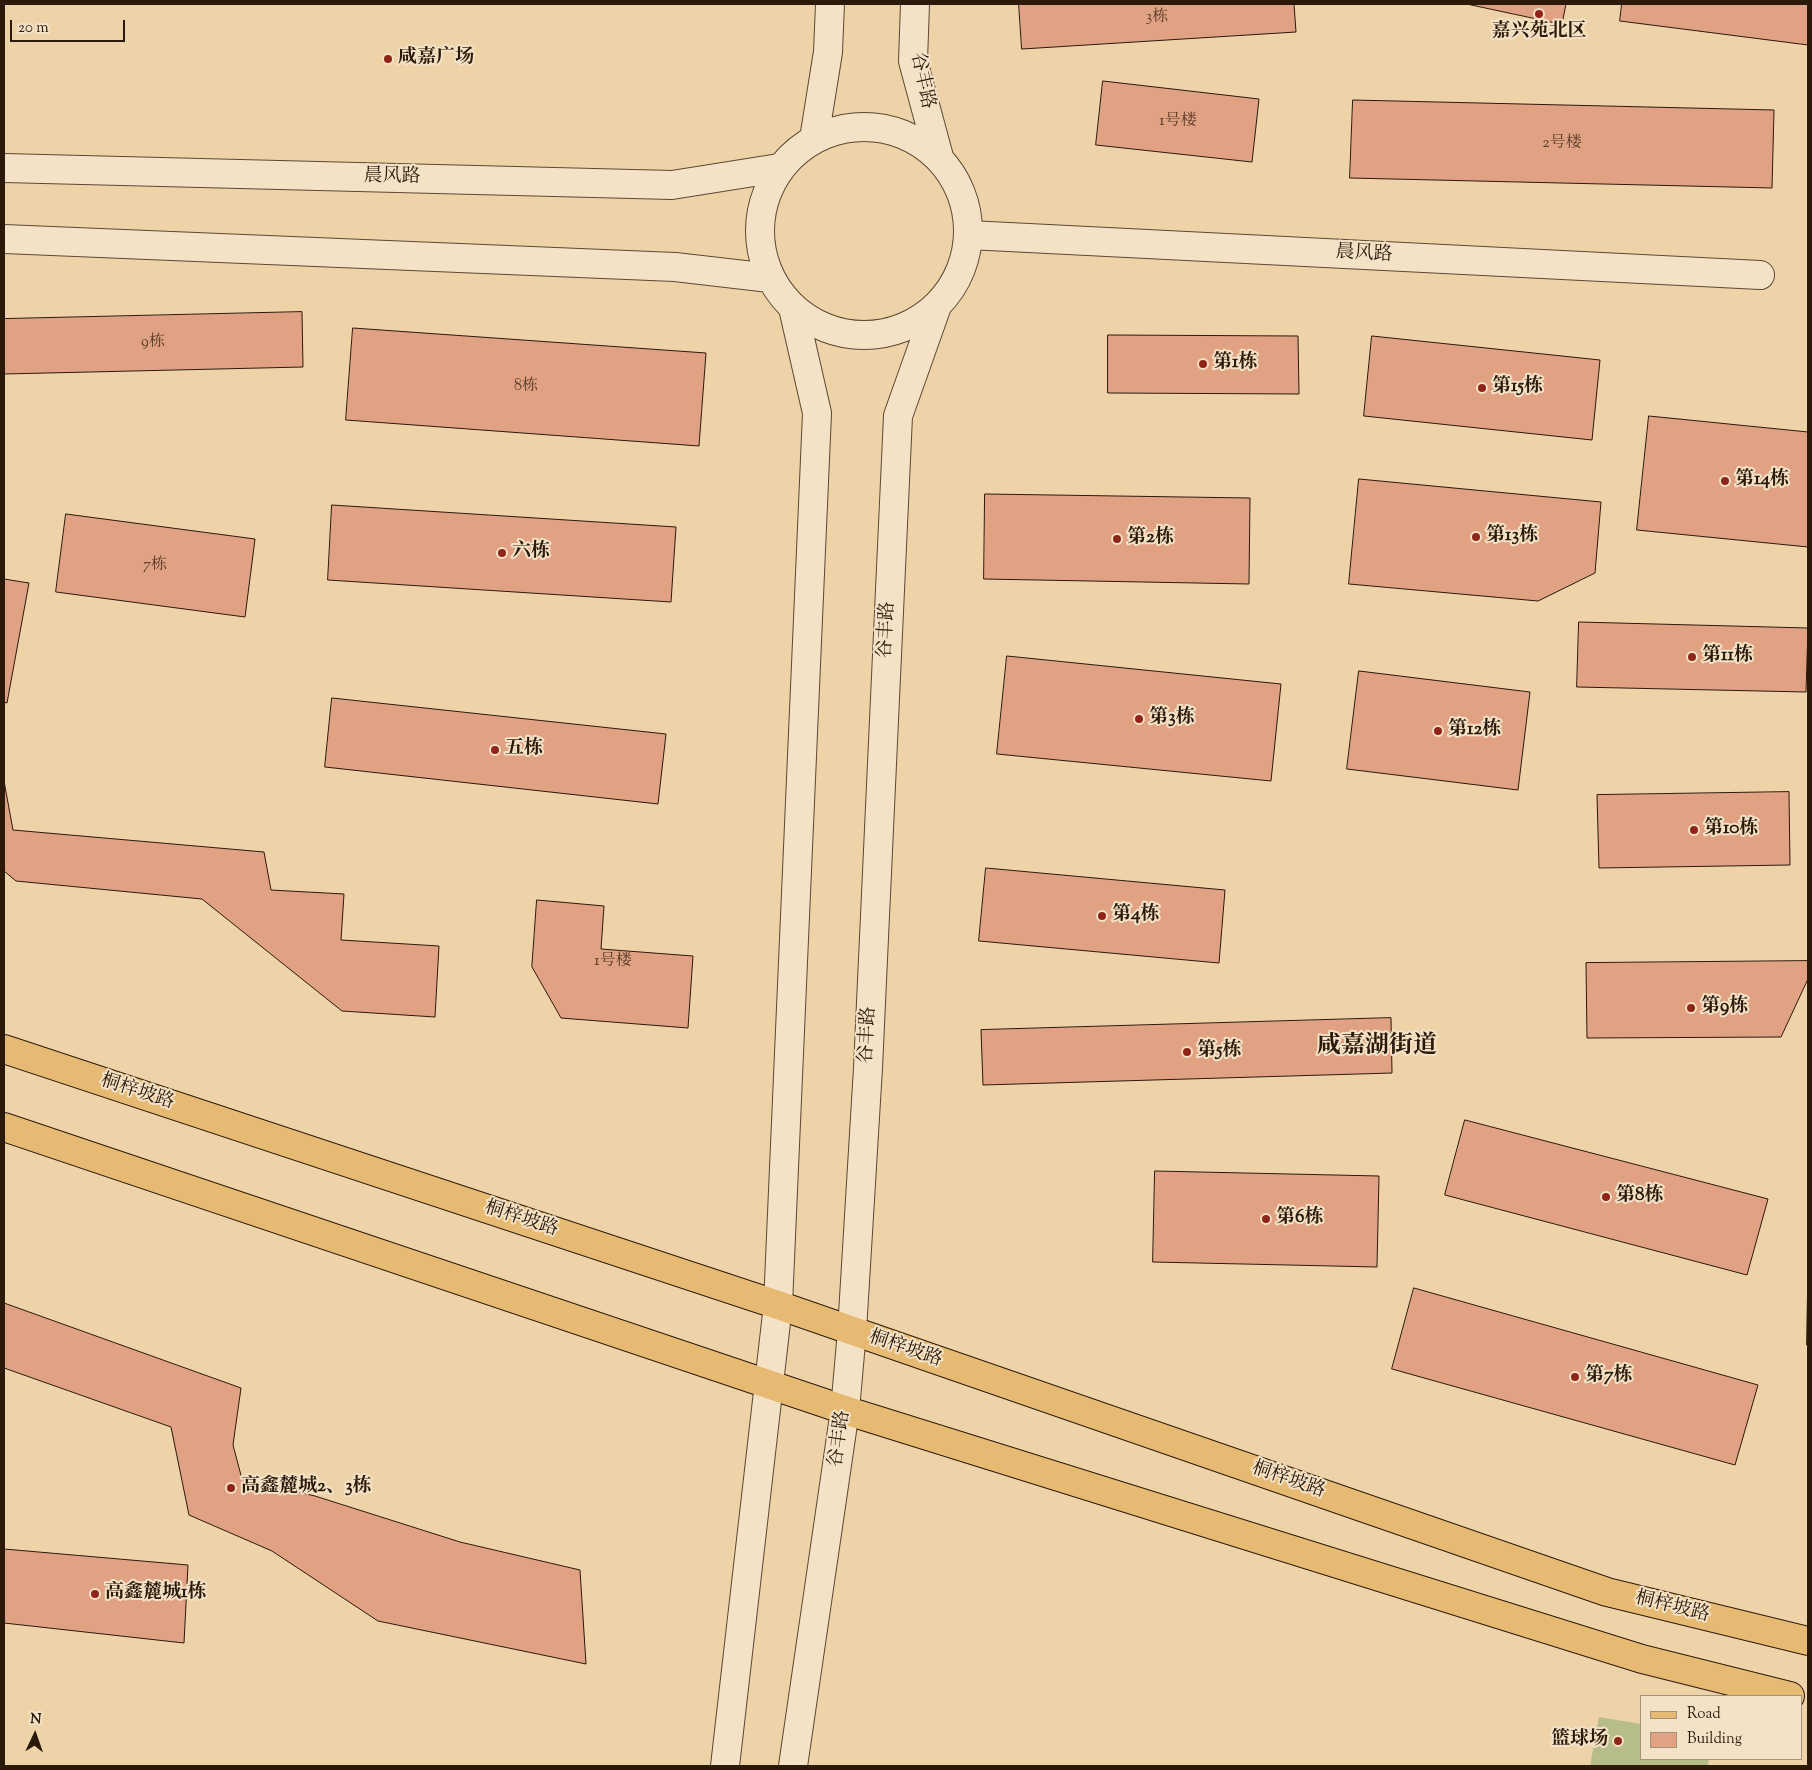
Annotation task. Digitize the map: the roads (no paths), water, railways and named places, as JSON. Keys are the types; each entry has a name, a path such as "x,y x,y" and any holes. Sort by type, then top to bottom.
{"main road":[{"name":"桐梓坡路","path":"4,1049 778,1305 1607,1592 1808,1642"},
{"path":"4,1127 845,1410 1642,1660 1786,1695"}],"street":[{"path":"814,139 828,52 830,4"},
{"name":"谷丰路","path":"915,4 913,61 939,157"},
{"path":"880,127 912,138 939,157 956,180 967,206 969,235 965,261 954,285 937,306 911,324 881,334 850,334 820,325 793,308 780,294 770,278 760,250 759,221 766,194 779,168 795,151 814,139 846,128 880,127"},
{"name":"晨风路","path":"4,168 672,185 779,168"},
{"name":"晨风路","path":"969,235 1760,275"},
{"path":"4,239 675,267 770,278"},
{"name":"谷丰路","path":"793,1766 845,1410 852,1331 868,1068 898,416 937,306"},
{"path":"725,1766 778,1305 817,413 793,308"}],"place":[{"name":"嘉兴苑北区","path":"1539,14"},
{"name":"咸嘉广场","path":"388,59"},
{"name":"第1栋","path":"1203,364"},
{"name":"第15栋","path":"1482,388"},
{"name":"第14栋","path":"1725,481"},
{"name":"第13栋","path":"1476,537"},
{"name":"第2栋","path":"1117,539"},
{"name":"六栋","path":"502,553"},
{"name":"第11栋","path":"1692,657"},
{"name":"第3栋","path":"1139,719"},
{"name":"第12栋","path":"1438,731"},
{"name":"五栋","path":"495,750"},
{"name":"第10栋","path":"1694,830"},
{"name":"第4栋","path":"1102,916"},
{"name":"第9栋","path":"1691,1008"},
{"name":"第5栋","path":"1187,1052"},
{"name":"第8栋","path":"1606,1197"},
{"name":"第6栋","path":"1266,1219"},
{"name":"第7栋","path":"1575,1377"},
{"name":"高鑫麓城2、3栋","path":"231,1488"},
{"name":"高鑫麓城1栋","path":"95,1594"},
{"name":"篮球场","path":"1618,1741"}],"district":[{"name":"咸嘉湖街道","path":"1377,1048"}]}
